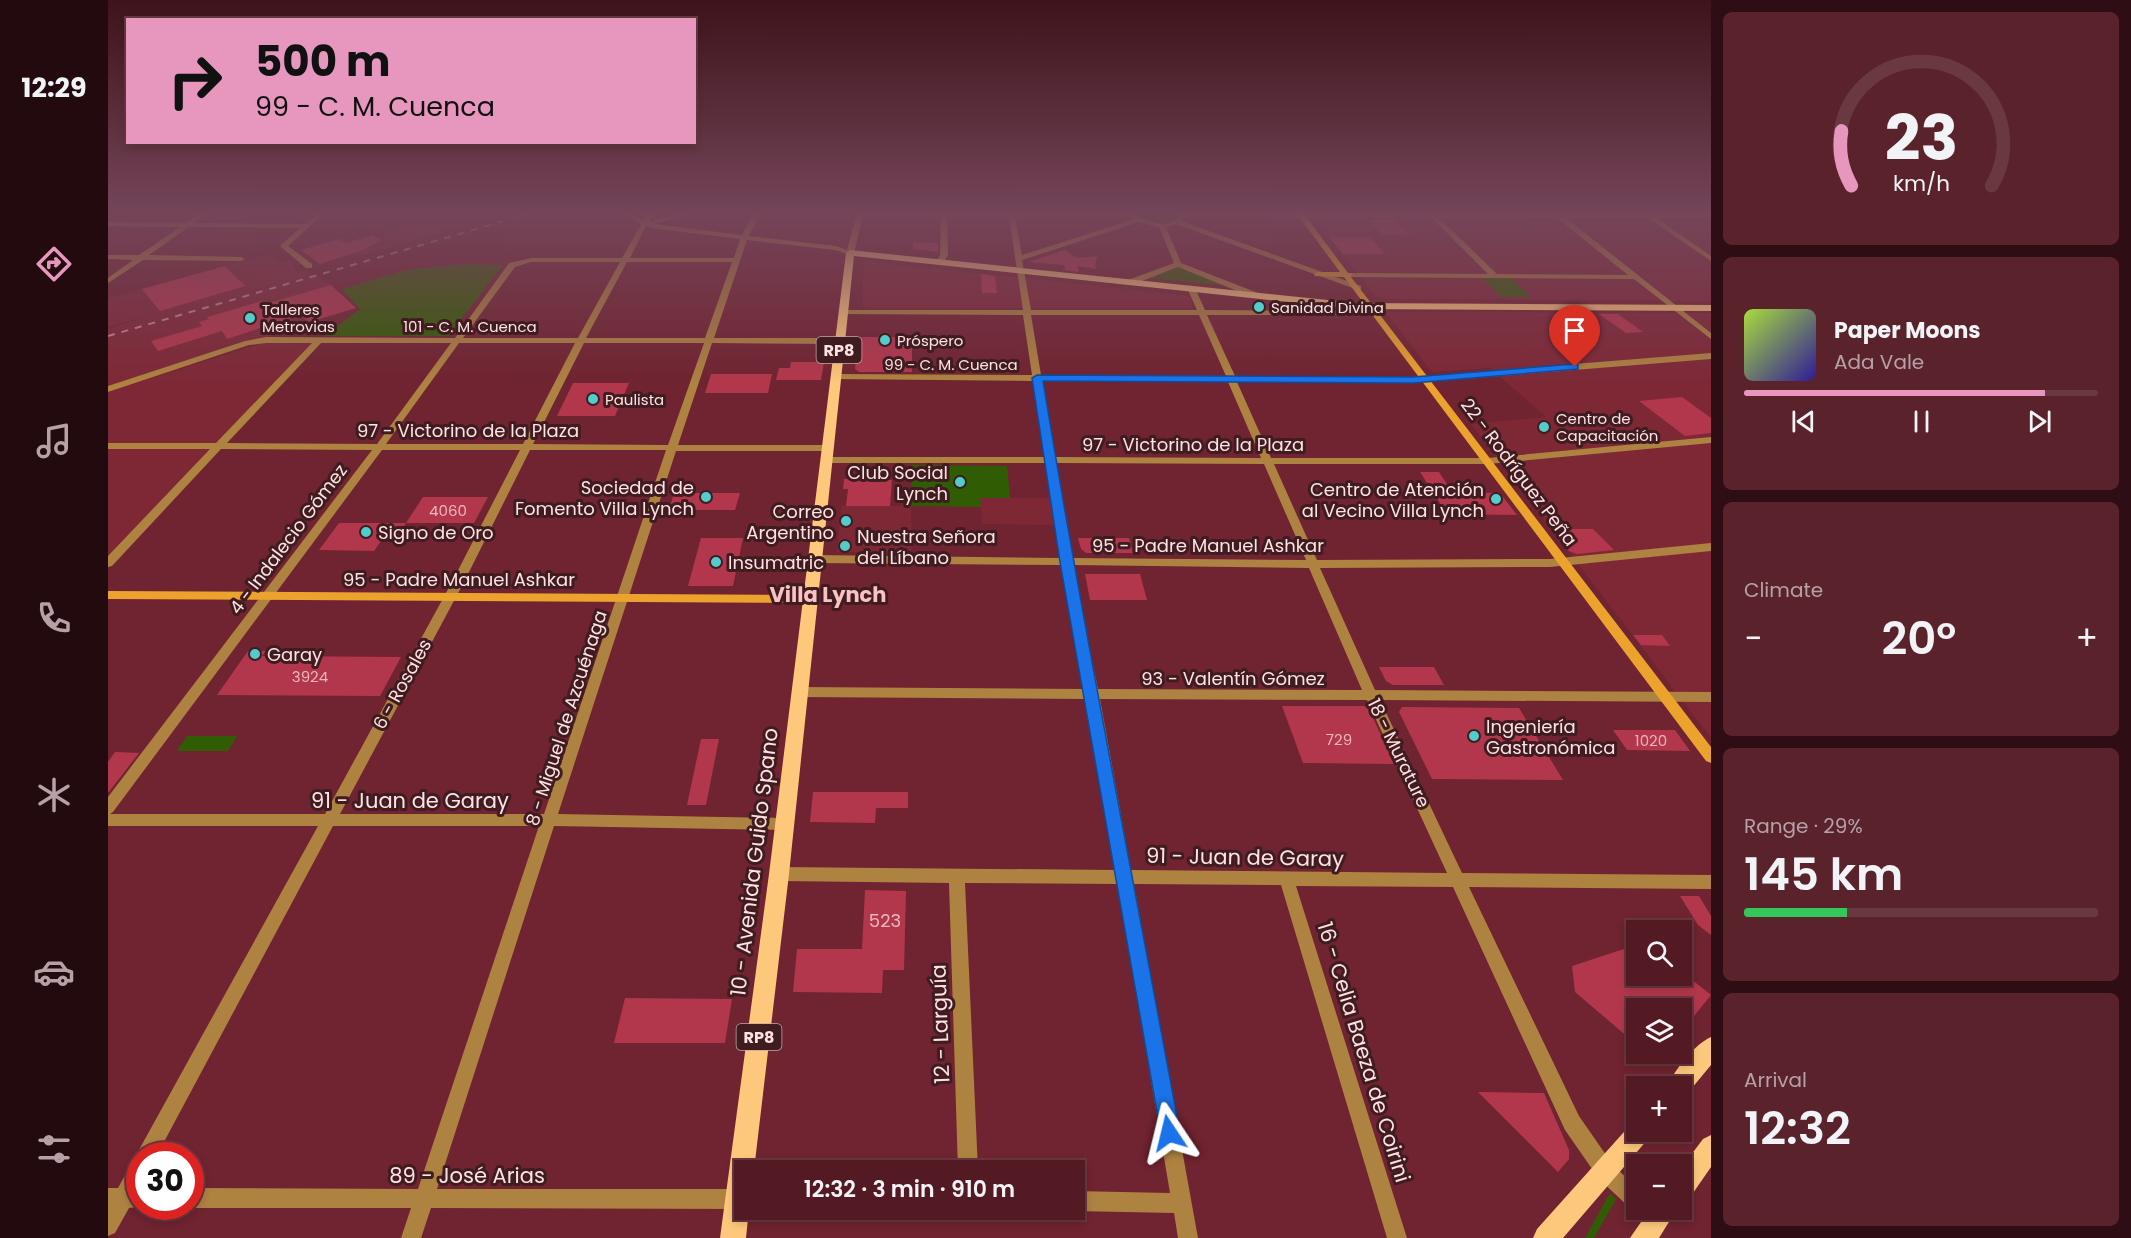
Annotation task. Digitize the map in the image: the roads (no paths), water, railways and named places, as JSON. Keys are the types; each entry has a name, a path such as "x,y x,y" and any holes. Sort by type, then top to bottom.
{"main road":[{"name":"RP8","path":"811,599 848,268"},
{"path":"1037,268 1131,282 1371,306 1711,308"},
{"name":"10 - Avenida Guido Spano","path":"746,1160 811,599"},
{"path":"1687,1076 1711,1048"},
{"path":"1546,1238 1631,1142"},
{"path":"1692,1173 1711,1147"},
{"name":"10 - Avenida Guido Spano","path":"734,1238 737,1220"}],"street":[{"path":"108,281 126,268"},
{"name":"4 - Indalecio Gómez","path":"108,808 380,446 508,268"},
{"name":"6 - Rosales","path":"154,1142 450,597 581,340 622,268"},
{"name":"8 - Miguel de Azcuénaga","path":"411,1238 551,820 672,447 735,268"},
{"path":"1019,268 1066,562 1093,695 1188,1238"},
{"path":"1131,282 1168,268"},
{"path":"1187,268 1255,295"},
{"path":"1303,268 1358,288"},
{"name":"22 - Rodríguez Peña","path":"1342,268 1711,757"},
{"path":"1487,268 1495,276"},
{"path":"1625,268 1711,336"},
{"path":"1318,274 1637,277"},
{"name":"18 - Murature","path":"1191,288 1372,697 1460,880 1572,1123 1606,1172 1626,1191"},
{"path":"843,312 1352,313 1371,306"},
{"name":"101 - C. M. Cuenca","path":"108,389 248,343 278,339 840,341"},
{"path":"108,563 320,339"},
{"name":"99 - C. M. Cuenca","path":"835,377 1426,379 1711,356"},
{"name":"97 - Victorino de la Plaza","path":"108,446 672,447 1050,461 1488,461 1711,440"},
{"name":"95 - Padre Manuel Ashkar","path":"815,559 1312,564 1565,562 1711,547"},
{"name":"95 - Padre Manuel Ashkar","path":"108,595 811,599"},
{"name":"93 - Valentín Gómez","path":"800,692 1372,697 1711,697"},
{"name":"91 - Juan de Garay","path":"108,820 551,820 784,824"},
{"name":"91 - Juan de Garay","path":"779,874 1711,882"},
{"name":"12 - Larguía","path":"957,877 968,1160"},
{"name":"16 - Celia Baeza de Coirini","path":"1287,880 1397,1238"},
{"path":"108,1226 124,1198"},
{"name":"89 - José Arias","path":"204,1198 734,1199"},
{"path":"1085,1201 1181,1203"}],"railway":[{"path":"108,336 343,268"}],"place":[{"name":"Sanidad Divina","path":"1259,307"},
{"name":"Talleres Metrovias","path":"250,318"},
{"name":"Próspero","path":"885,340"},
{"name":"Paulista","path":"593,399"},
{"name":"Centro de Capacitación","path":"1544,427"},
{"name":"Club Social Lynch","path":"960,482"},
{"name":"Sociedad de Fomento Villa Lynch","path":"706,497"},
{"name":"Centro de Atención al Vecino Villa Lynch","path":"1496,499"},
{"name":"Correo Argentino","path":"846,521"},
{"name":"Signo de Oro","path":"366,532"},
{"name":"Nuestra Señora del Líbano","path":"845,546"},
{"name":"Insumatric","path":"716,562"},
{"name":"Garay","path":"255,654"},
{"name":"Ingeniería Gastronómica","path":"1474,736"}],"district":[{"name":"Villa Lynch","path":"828,594"}]}
